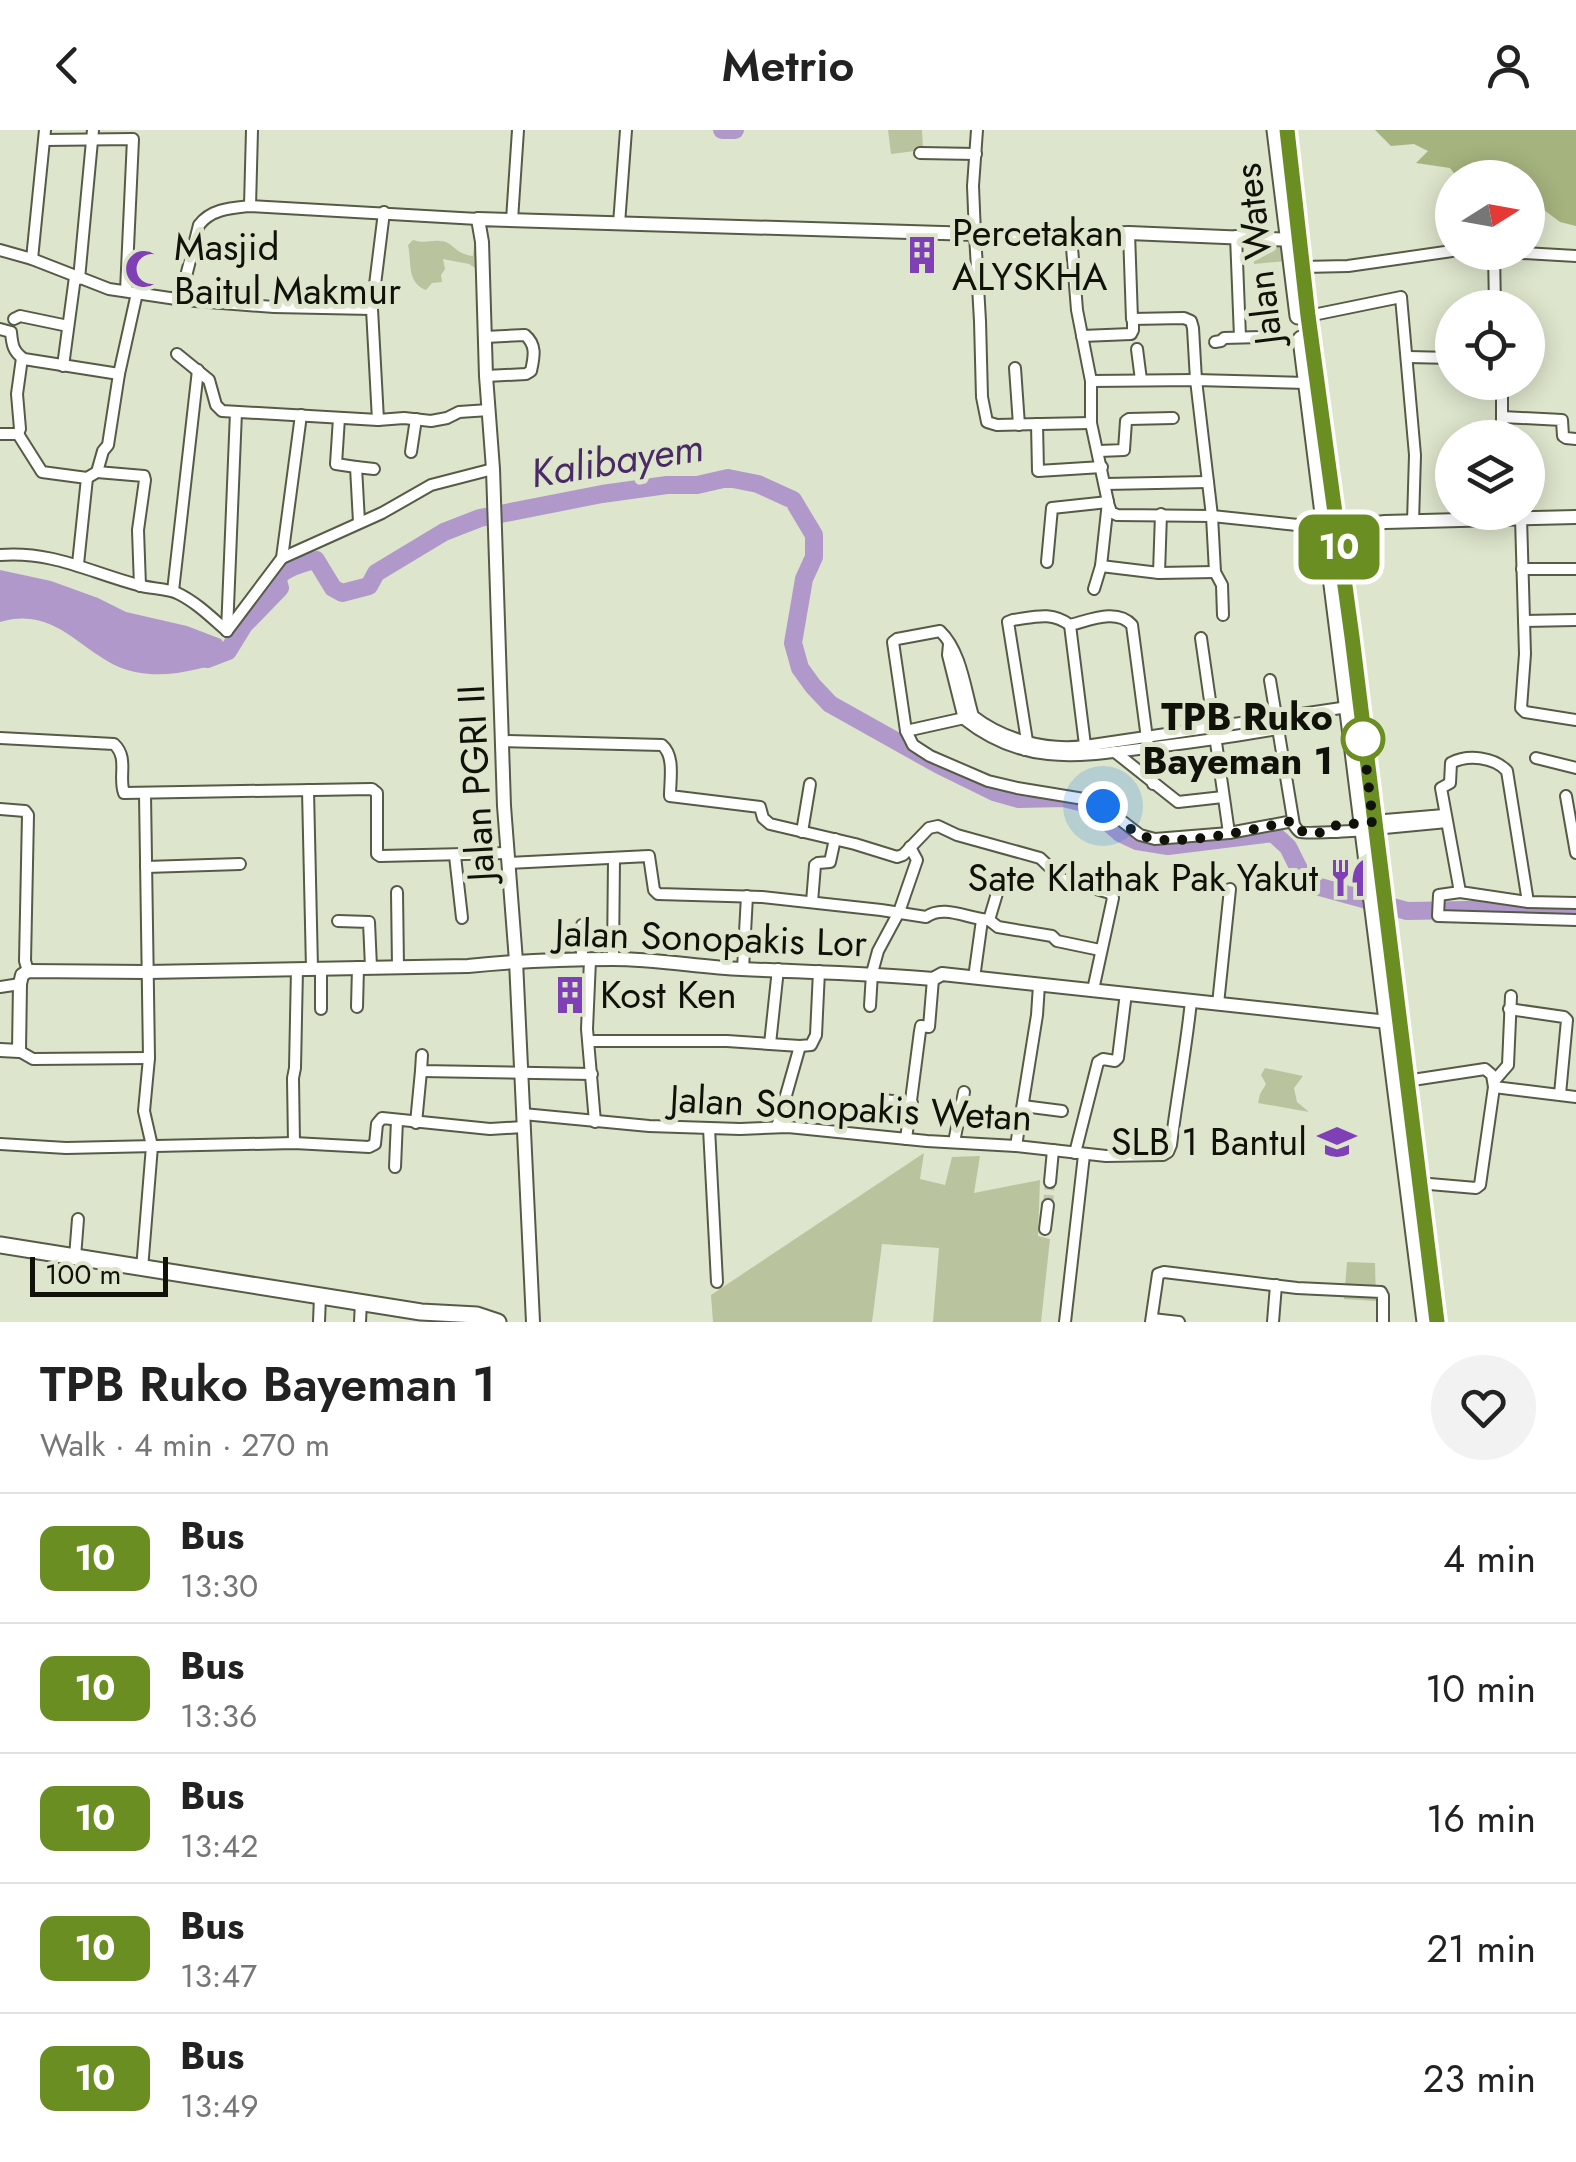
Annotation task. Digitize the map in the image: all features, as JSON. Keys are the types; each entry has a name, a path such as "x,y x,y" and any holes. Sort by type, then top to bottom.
{"main road":[{"name":"Jalan Wates","path":"1275,130 1294,240 1303,267 1348,707 1406,1081 1437,1322"},
{"name":"Jalan Wates","path":"1287,130 1306,383 1331,528 1368,826"},
{"name":"Jalan Wates","path":"1382,928 1388,1022 1425,1322"},
{"path":"0,1245 361,1302 421,1317 498,1322"}],"street":[{"path":"250,206 252,130"},
{"path":"512,220 518,130"},
{"path":"619,224 626,130"},
{"path":"976,130 973,186 982,397 987,422 1091,423"},
{"path":"63,366 93,134"},
{"path":"32,259 45,135 133,134 131,292 108,445 92,475 78,564"},
{"path":"920,153 976,154"},
{"path":"174,297 182,292 199,224 204,218 220,210 250,206 493,221 975,234 1129,233 1294,240"},
{"path":"378,420 372,310 384,212"},
{"name":"Jalan PGRI II","path":"478,219 533,1322"},
{"name":"Jalan PGRI II","path":"482,242 493,221"},
{"path":"1082,336 1131,334 1134,330 1129,233"},
{"path":"1070,235 1077,310 1091,381 1091,423 1111,512 1212,516 1331,528 1435,521"},
{"path":"1236,236 1240,337"},
{"path":"0,250 110,289 184,300 372,310"},
{"path":"1303,267 1348,266 1435,254"},
{"path":"1545,254 1576,256"},
{"path":"1308,316 1401,297 1415,455 1413,522"},
{"path":"14,318 68,326"},
{"path":"1133,320 1184,318 1194,328 1215,572 1222,585 1223,615"},
{"path":"0,329 11,332 14,349 22,358 119,374"},
{"path":"485,338 525,335 532,342 534,354 531,371 526,374 486,376"},
{"path":"1214,342 1224,338 1261,338"},
{"path":"1137,349 1140,380"},
{"path":"177,354 209,380 219,410 431,421 458,412 489,410"},
{"path":"1408,357 1435,358"},
{"path":"18,434 17,394 22,358"},
{"path":"1015,368 1020,424"},
{"path":"173,591 198,370"},
{"path":"1091,381 1306,383"},
{"path":"1502,400 1502,417 1562,420 1564,438 1576,439"},
{"path":"227,631 236,412"},
{"path":"282,558 300,414"},
{"path":"339,418 336,464 374,469"},
{"path":"1099,450 1124,450 1129,419 1173,418"},
{"path":"411,452 416,419"},
{"path":"1036,424 1038,471 1102,467"},
{"path":"0,434 18,434"},
{"path":"18,434 42,472 144,476 138,530 140,586"},
{"path":"356,467 359,522"},
{"path":"227,631 282,558 382,513 431,484 493,469"},
{"path":"1105,484 1208,482"},
{"path":"1047,562 1052,508 1108,502"},
{"path":"1094,589 1108,502"},
{"path":"1159,574 1161,514"},
{"path":"1545,518 1576,517"},
{"path":"1521,530 1525,654 1522,710 1576,720"},
{"path":"0,555 24,553 78,564 140,586 173,591 197,604 227,631"},
{"path":"1100,566 1159,574 1215,572"},
{"path":"1522,570 1576,569"},
{"path":"1026,746 1008,622 1051,616 1070,624 1120,616 1129,621 1133,630 1153,784"},
{"path":"1524,621 1576,620"},
{"path":"1070,624 1086,751"},
{"path":"968,718 955,652 944,632 893,642 906,731 913,745 930,756 1016,788 1096,801 1140,835 1155,839 1229,833 1292,821"},
{"path":"1201,638 1229,833"},
{"path":"1270,680 1280,721 1292,821 1297,830 1305,834 1333,832 1446,819"},
{"path":"1086,751 1215,734 1348,707"},
{"path":"906,731 968,718 1026,746 1115,752 1148,742"},
{"path":"0,738 114,744 123,756 124,793 375,790 380,856 649,856 658,894 747,896 926,918 931,912 943,911 1100,950"},
{"path":"503,740 662,745 669,752 670,796 760,807 768,823 897,857 902,857 929,828 938,826 1040,858 1058,878 1110,893 1113,901 1093,990"},
{"path":"1115,752 1178,802 1223,797"},
{"path":"1460,892 1441,788 1450,784 1451,762 1467,758 1490,760 1504,766 1511,788 1528,902"},
{"path":"1536,758 1576,768"},
{"path":"802,832 810,784"},
{"path":"294,1143 293,1078 310,969 308,790"},
{"path":"142,1269 152,1146 144,1111 149,1058 146,794"},
{"path":"1566,796 1576,853"},
{"path":"0,809 25,811 28,818 28,971 22,975 20,984 19,1051"},
{"path":"812,902 815,865 830,862 834,839"},
{"path":"870,1006 878,951 899,912 917,858 910,848"},
{"path":"455,856 462,918"},
{"path":"614,858 614,959"},
{"path":"146,867 240,864"},
{"path":"1218,1004 1230,888"},
{"path":"974,978 985,920 998,890"},
{"path":"396,892 398,967"},
{"path":"1576,903 1528,902 1460,892 1440,894 1438,916 1576,920"},
{"path":"743,969 747,896"},
{"path":"338,921 369,922 358,1007"},
{"path":"582,925 595,1122"},
{"name":"Jalan Sonopakis Lor","path":"28,971 468,966 614,959 933,979 942,974 1388,1022"},
{"path":"310,969 321,1009"},
{"path":"770,1044 778,969"},
{"path":"777,1128 805,1046 816,1035 819,971"},
{"path":"906,1139 920,1031 921,1026 928,1027 933,979"},
{"path":"0,987 20,984"},
{"path":"1016,1146 1039,984"},
{"path":"1065,1322 1080,1154 1098,1062 1118,1058 1126,993"},
{"path":"1418,1183 1479,1187 1495,1080 1508,1064 1511,996"},
{"name":"Jalan Sonopakis Wetan","path":"397,1120 490,1129 523,1120 777,1128 1080,1154 1163,1155 1171,1145 1190,1000"},
{"path":"1509,1009 1567,1020 1560,1094"},
{"path":"590,1041 727,1041 805,1046"},
{"path":"0,1050 19,1051 33,1059 149,1058"},
{"path":"416,1123 422,1055"},
{"path":"1406,1081 1485,1069 1491,1072 1494,1087"},
{"path":"421,1071 592,1074"},
{"path":"1494,1087 1576,1096"},
{"path":"954,1142 964,1092"},
{"path":"883,1100 912,1104"},
{"path":"1023,1106 1062,1111"},
{"path":"0,1144 66,1148 294,1143 373,1146 380,1119 397,1120 394,1167"},
{"path":"710,1128 717,1282"},
{"path":"1050,1182 1053,1150"},
{"path":"1046,1228 1048,1205"},
{"path":"75,1257 78,1219"},
{"path":"1179,1322 1152,1320 1158,1274 1162,1272 1381,1292 1383,1322"},
{"path":"1273,1322 1276,1285"},
{"path":"320,1296 320,1322"},
{"path":"360,1322 361,1302"}],"green space":[{"path":"888,130 922,130 923,150 891,154"},
{"path":"1375,130 1576,130 1576,226 1560,222 1545,211 1545,160 1435,160 1435,166 1416,163 1428,151 1414,144 1391,146"},
{"path":"489,237 486,261 480,271 469,264 443,259 442,282 432,283 426,290 415,282 408,245 413,240 444,242 473,256 476,242"},
{"path":"1252,241 1285,244 1287,261 1254,264"},
{"path":"1265,1068 1303,1076 1294,1088 1297,1102 1309,1112 1258,1103 1266,1084 1261,1075"},
{"path":"924,1153 920,1179 945,1185 952,1157 980,1156 974,1193 1040,1180 1038,1236 1050,1239 1041,1322 933,1322 939,1248 882,1244 872,1322 713,1322 711,1295"},
{"path":"1347,1262 1375,1263 1376,1301 1344,1299"}],"shaded area":[{"path":"0,570 51,581 126,612 187,626 221,639 233,658 176,673 147,674 119,667 51,624 19,619 0,622"}],"waterway":[{"path":"722,130 735,130"},
{"name":"Kalibayem","path":"207,659 228,651 244,625 280,588 277,577 300,564 316,560 333,588 342,593 369,586 376,573 444,532 480,518 602,494 697,485 728,478 758,484 793,500 814,535 814,557 804,579 793,643 800,668 813,686 830,704 939,765 994,792 1019,799 1064,798 1087,804 1120,833 1137,841 1168,846 1273,833 1288,847 1309,884 1407,911 1576,908"}],"tunnel":[{"path":"1048,1205 1050,1182"}],"bus line":[{"name":"10","path":"1287,130 1437,1322"}],"place":[{"name":"Percetakan ALYSKHA","path":"922,255"},
{"name":"Masjid Baitul Makmur","path":"144,269"},
{"name":"TPB Ruko Bayeman 1","path":"1363,739"},
{"name":"Sate Klathak Pak Yakut","path":"1348,878"},
{"name":"Kost Ken","path":"570,995"},
{"name":"SLB 1 Bantul","path":"1337,1142"}],"route":[{"path":"1103,806 1140,835 1155,839 1192,838 1292,821 1305,834 1332,826 1373,822 1363,739"}]}
